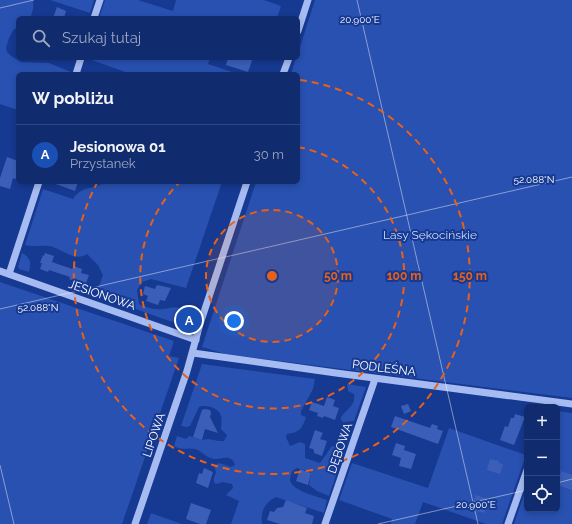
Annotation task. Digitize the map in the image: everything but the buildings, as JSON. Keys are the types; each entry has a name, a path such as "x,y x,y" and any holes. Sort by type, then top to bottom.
{"street":[{"path":"95,16 100,0"},
{"path":"300,25 308,0"},
{"path":"77,72 80,60"},
{"path":"285,72 288,60"},
{"path":"9,274 38,184"},
{"name":"LIPOWA","path":"135,524 193,352 246,184"},
{"name":"JESIONOWA","path":"0,271 196,340"},
{"name":"PODLEŚNA","path":"193,352 232,359 375,378 550,404"},
{"name":"DĘBOWA","path":"325,524 375,378"},
{"name":"PODLEŚNA","path":"560,404 572,404"},
{"path":"508,524 525,476"}],"green space":[{"path":"0,0 33,0 31,16 16,16 16,28 14,29 9,38 6,48 7,52 16,60 21,62 49,63 71,72 16,72 16,109 0,104"},
{"path":"50,0 94,0 90,13"},
{"path":"105,0 138,0 173,11 176,0 264,0 281,6 278,16 100,16"},
{"name":"Lasy Sękocińskie","path":"315,0 572,0 572,398 225,354 202,347 255,184 300,184 300,72 292,72 295,60 300,60 300,47"},
{"path":"92,60 209,60 208,64 232,72 125,72"},
{"path":"101,184 221,184 186,288 151,279 142,282 137,290 139,304 157,309 174,307 180,308 175,323 96,295 103,275 98,265 87,254 78,257 53,247 25,245 43,189 73,199 84,190"},
{"path":"22,253 30,261 29,272 19,269 18,267"},
{"path":"0,282 174,341 169,356 179,358 122,524 0,524"},
{"path":"202,364 315,379 313,389 301,411 301,415 306,417 303,424 298,431 287,434 286,437 290,446 300,442 305,444 305,458 320,463 332,446 345,449 329,496 317,491 309,485 311,472 297,468 291,474 290,480 292,485 303,492 327,500 324,513 276,497 272,499 264,508 262,524 231,524 239,501 226,495 233,488 232,484 223,482 216,484 214,482 216,472 214,466 219,463 231,467 235,465 233,461 229,458 214,459 195,449 179,448 174,446 177,436 186,439 189,436 202,440 208,439 224,441 227,435 221,429 220,413 209,406 199,407 190,426 181,426"},
{"path":"347,384 366,387 354,421 343,422 341,417 354,401 354,394 348,391"},
{"path":"560,411 572,413 572,524 514,524 524,495 524,512 560,512"},
{"path":"449,428 524,454 524,461 502,524 486,524 423,502 415,524 391,524 392,519 339,500 352,463 428,488"},
{"path":"151,513 182,524 147,524"}],"place":[{"name":"Jesionowa 01","path":"189,320"}]}
